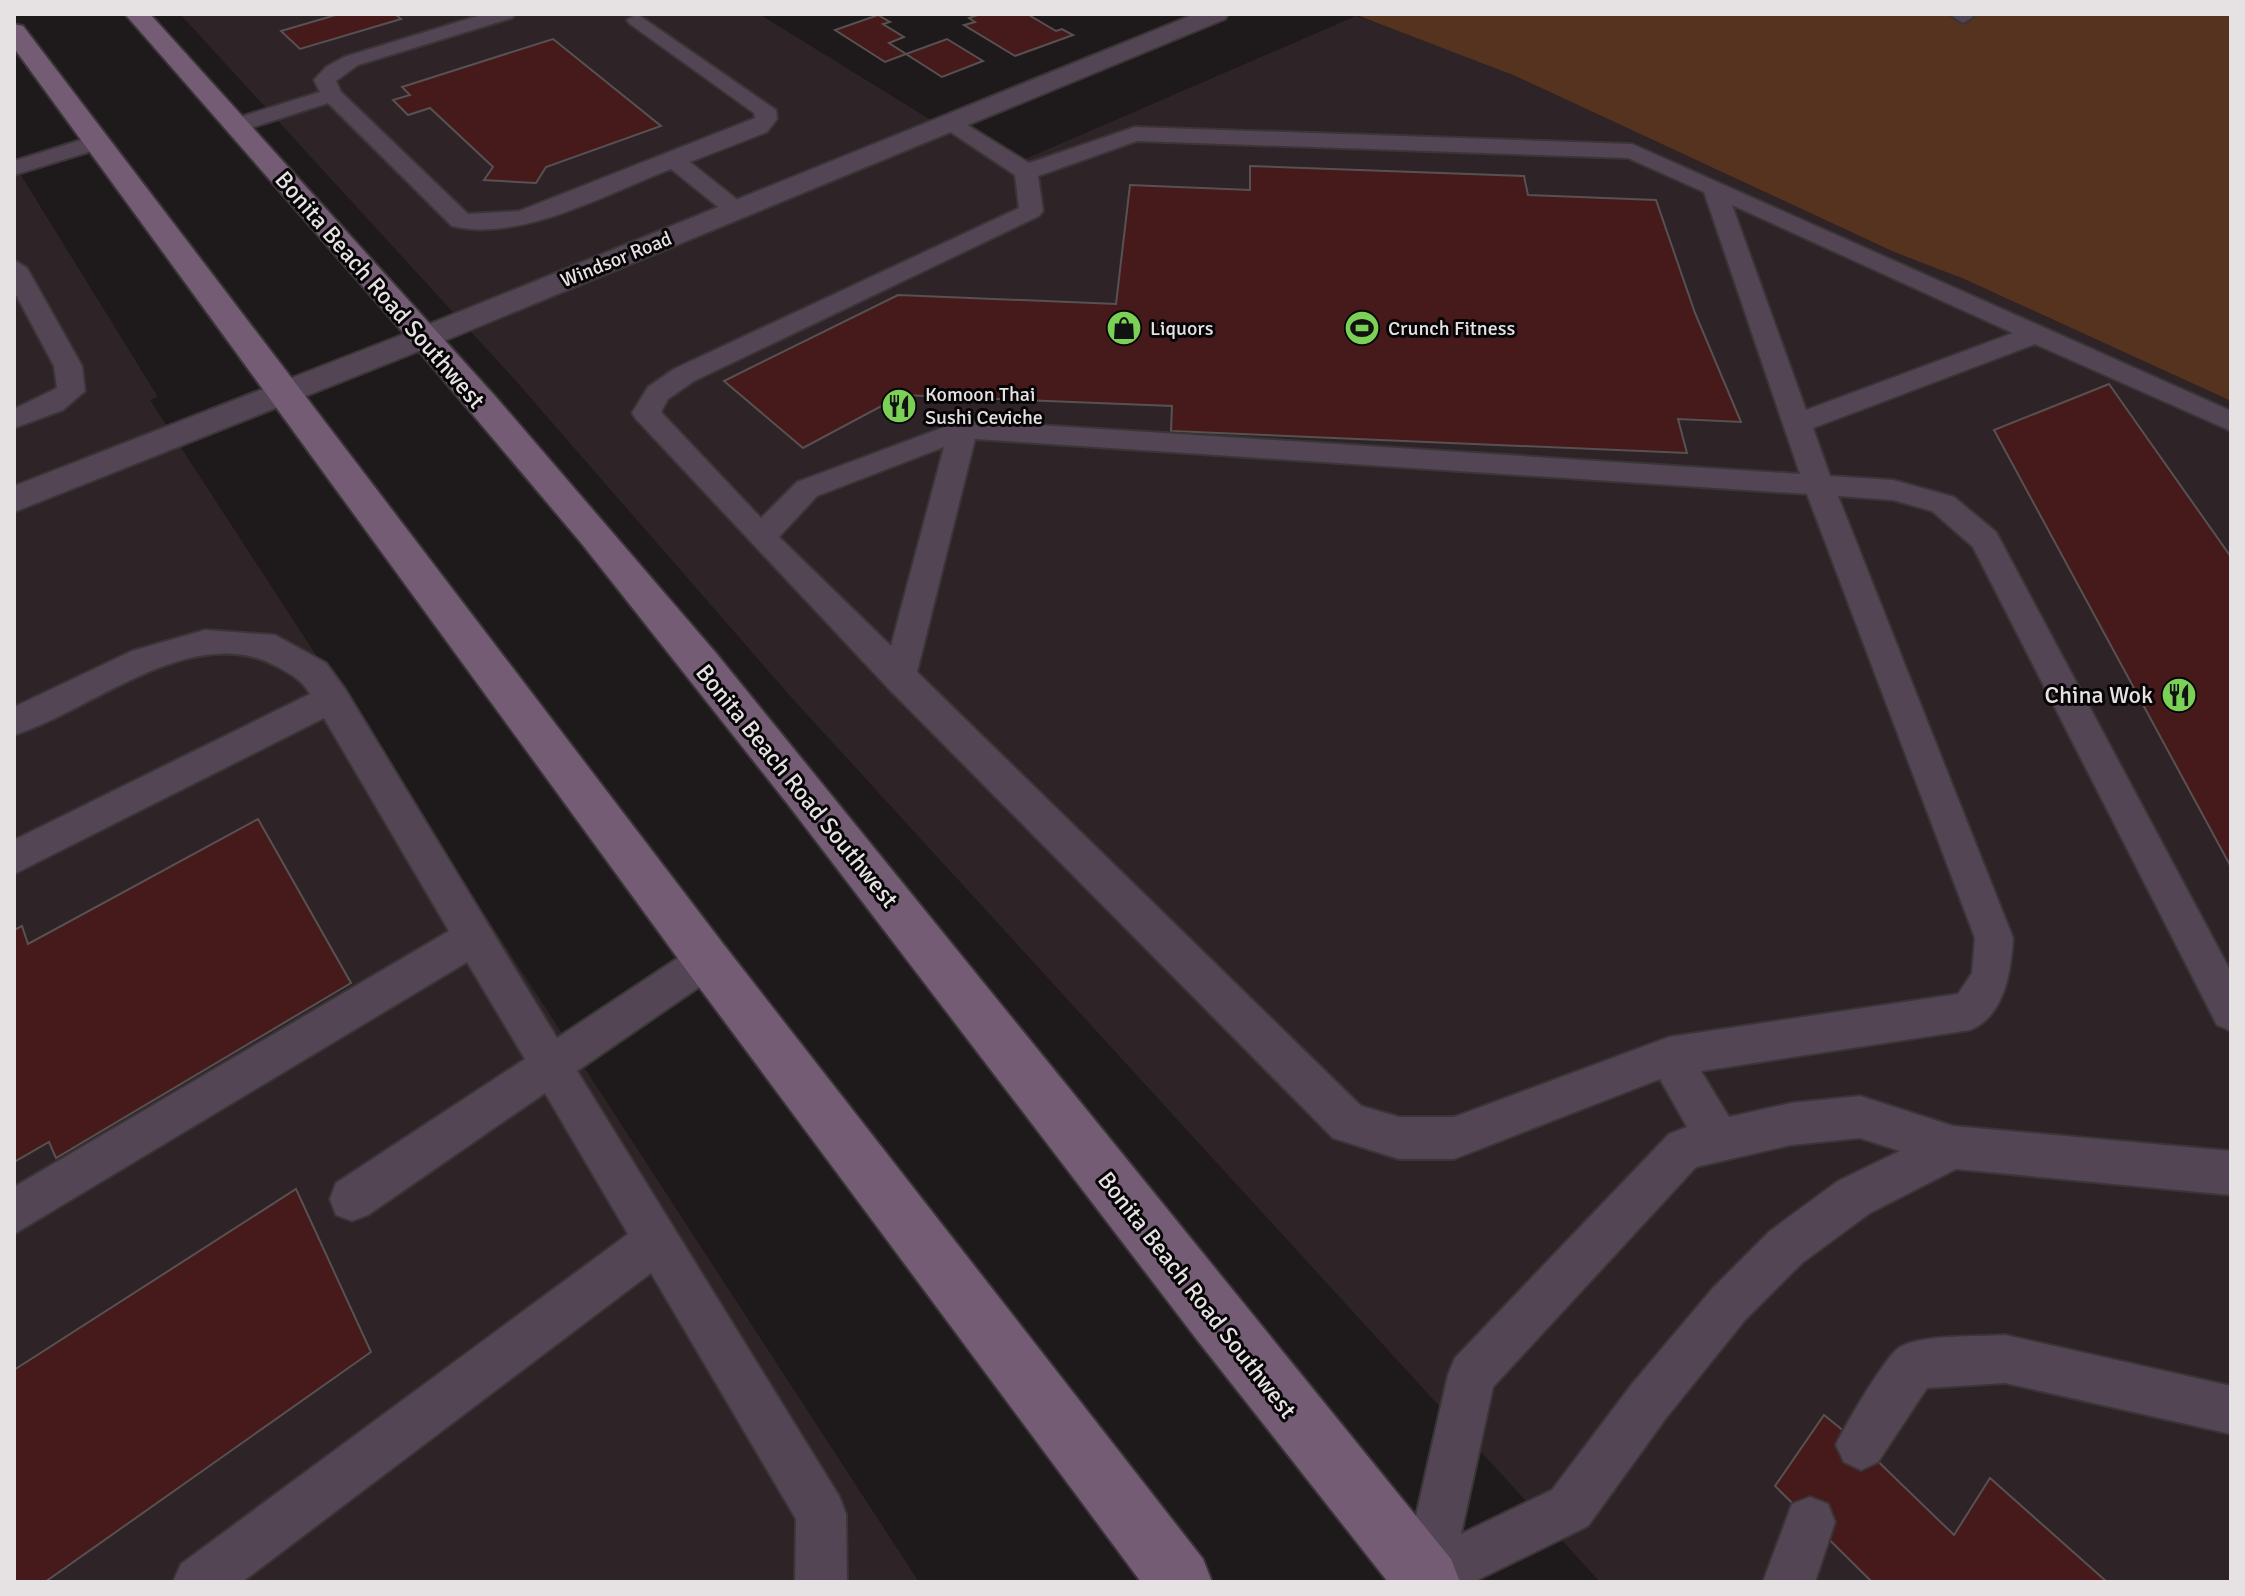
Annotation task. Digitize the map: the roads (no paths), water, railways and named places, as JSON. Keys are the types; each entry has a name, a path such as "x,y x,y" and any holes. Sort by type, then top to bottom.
{"main road":[{"name":"Bonita Beach Road Southwest","path":"137,14 594,534 847,846 1275,1395 1425,1581"},
{"path":"14,31 707,960 1180,1582"}],"street":[{"path":"1156,14 1183,27"},
{"name":"Windsor Road","path":"14,500 423,338 1216,14"}],"lane":[{"path":"505,14 351,61 333,71 325,80 332,95 461,221 483,223 523,218 759,127 766,119 765,110 637,20"},
{"path":"235,126 332,95"},
{"path":"951,122 1026,172 1031,211 684,375 658,393 646,413 761,537 899,678 1348,1123 1399,1138 1454,1138 1669,1056 1970,1011 1991,977 1994,938 1819,486 1714,188"},
{"path":"1026,172 1135,134 1632,151 2231,422"},
{"path":"14,168 97,142"},
{"path":"674,160 736,210"},
{"path":"14,268 68,366 71,391 53,404 14,419"},
{"path":"1797,424 2036,334"},
{"path":"761,537 807,489 963,429 1893,490 1943,504 1985,540 2231,1012"},
{"path":"899,678 963,429"},
{"path":"14,722 144,660 205,642 263,644 314,672 333,698 821,1514 811,1573"},
{"path":"14,858 333,698"},
{"path":"14,1212 474,937"},
{"path":"352,1199 707,960"},
{"path":"1669,1056 1718,1139"},
{"path":"1425,1581 1472,1375 1684,1149 1791,1124 1860,1117 1953,1147 2231,1173"},
{"path":"1425,1581 1570,1508 1649,1401 1729,1304 1786,1247 1854,1197 1953,1147"},
{"path":"199,1582 657,1240"},
{"path":"1861,1445 1914,1365 2005,1359 2231,1410"},
{"path":"1789,1582 1810,1522"}],"place":[{"name":"Liquors","path":"1124,328"},
{"name":"Crunch Fitness","path":"1362,328"},
{"name":"Komoon Thai Sushi Ceviche","path":"899,406"},
{"name":"China Wok","path":"2179,695"}]}
